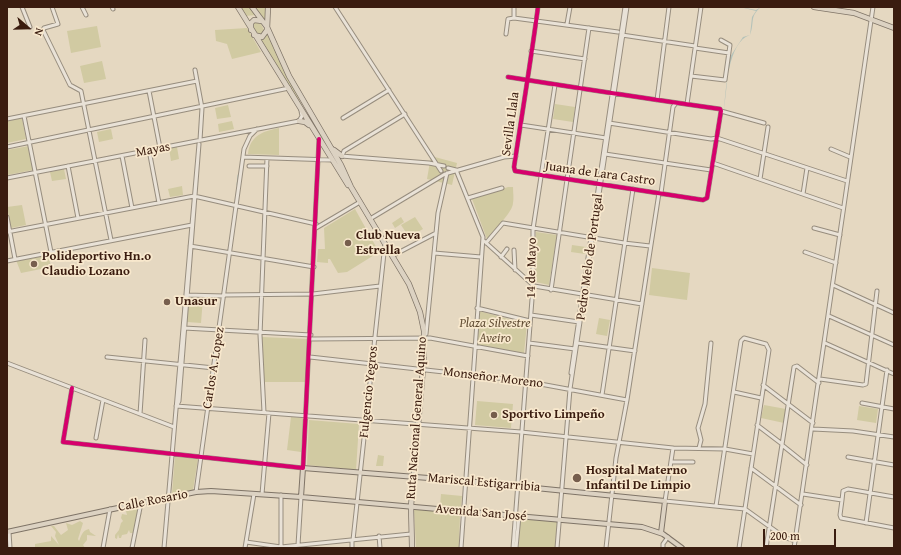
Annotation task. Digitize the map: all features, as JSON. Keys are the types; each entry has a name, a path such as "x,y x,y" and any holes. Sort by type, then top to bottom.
{"highway":[{"name":"Ruta Nacional General Aquino","path":"238,7 319,139 340,165 351,187"},
{"name":"Ruta Nacional General Aquino","path":"252,7 267,28 303,101 334,158 409,284 420,312 424,338 423,370 417,424 411,506 412,548"},
{"path":"254,35 262,37 266,33 268,7"},
{"path":"814,7 854,13 871,18 894,28"},
{"path":"245,19 250,17 261,21"},
{"path":"251,30 252,22 261,21"},
{"path":"300,121 305,115 303,101"},
{"path":"300,121 306,122 314,131"},
{"path":"320,131 335,152 343,156"}],"main road":[{"name":"Mariscal Estigarribia","path":"303,468 466,481 665,501"},
{"path":"301,497 303,468"},
{"name":"Calle Rosario","path":"8,532 110,509 196,492 301,497"},
{"name":"Avenida San José","path":"301,497 646,528 661,533 682,548"},
{"path":"661,533 665,501"}],"street":[{"path":"22,7 30,27"},
{"path":"52,7 58,22 56,25 44,28 43,30 70,85 80,90 111,240"},
{"path":"82,7 86,15"},
{"path":"335,7 438,164 441,171 447,173"},
{"path":"514,7 514,18"},
{"name":"Sevilla Llala","path":"516,172 514,169 538,7"},
{"path":"567,24 570,7"},
{"name":"Pedro Melo de Portugal","path":"557,548 570,389 575,349 626,7"},
{"path":"657,100 669,7"},
{"path":"687,104 701,7"},
{"path":"794,548 820,379 850,157 873,7"},
{"path":"506,34 508,19 514,18 567,24 729,53"},
{"path":"568,18 573,25"},
{"path":"552,290 589,28"},
{"path":"690,76 725,80 730,44 721,40"},
{"path":"531,51 585,59"},
{"path":"164,548 176,405 179,401 180,365 202,106 195,70"},
{"path":"508,77 687,104 721,111 764,124"},
{"path":"7,119 197,81"},
{"name":"14 de Mayo","path":"516,548 521,432 533,286 533,228 555,84"},
{"path":"7,147 289,88"},
{"path":"343,118 389,90"},
{"path":"149,91 160,148"},
{"path":"606,548 618,442 627,400 673,107 676,103"},
{"path":"300,106 302,116 300,121"},
{"path":"604,154 711,170 721,111"},
{"path":"340,165 344,151 405,114"},
{"path":"24,116 51,252"},
{"name":"Mayas","path":"7,178 149,150 199,142 300,121"},
{"path":"609,122 717,138 847,181"},
{"path":"521,125 606,138"},
{"path":"760,179 768,126"},
{"name":"Carlos A. Lopez","path":"196,492 200,456 220,330 243,157 246,142 257,129"},
{"path":"314,131 334,158"},
{"path":"72,388 63,442 303,468 311,337 319,139"},
{"path":"831,149 850,157"},
{"path":"149,150 159,203"},
{"path":"122,156 132,208"},
{"path":"243,157 319,160 343,156 438,164 456,170"},
{"path":"370,219 447,173 504,157 516,156"},
{"path":"264,412 260,333 267,158"},
{"path":"713,163 844,208"},
{"path":"68,166 78,218"},
{"path":"250,166 267,166"},
{"path":"441,171 444,166"},
{"path":"424,338 429,311 436,233 441,198 448,168"},
{"path":"802,194 807,168"},
{"path":"456,170 482,231 483,240 461,548"},
{"name":"Juana de Lara Castro","path":"516,172 703,200 707,198 711,170"},
{"path":"468,198 502,188"},
{"path":"602,395 633,189"},
{"path":"8,232 194,196 265,212 316,226 360,202"},
{"path":"7,217 8,232 16,259"},
{"path":"486,244 503,223 650,246"},
{"path":"7,261 192,225"},
{"path":"814,228 840,235"},
{"path":"392,256 436,233"},
{"path":"483,240 533,286 642,304"},
{"name":"Fulgencio Yegros","path":"352,548 385,244"},
{"path":"190,246 314,267"},
{"path":"501,257 507,249"},
{"path":"514,250 514,270"},
{"path":"805,252 836,263"},
{"path":"434,253 481,258"},
{"path":"833,285 894,313"},
{"path":"187,294 224,296 313,294 380,286"},
{"path":"820,379 864,385 878,291"},
{"path":"478,308 530,321"},
{"path":"420,312 429,311"},
{"path":"531,315 579,322"},
{"path":"829,316 894,345"},
{"name":"Pedro Melo de Portugal","path":"575,349 579,322"},
{"path":"183,328 311,337 374,339 424,338 528,356"},
{"path":"716,506 741,341 744,338 766,344 769,348 739,548"},
{"path":"140,414 145,340"},
{"path":"529,343 575,349"},
{"path":"577,343 610,346 634,351"},
{"path":"699,448 701,440 698,433 705,404 711,343"},
{"path":"825,343 894,374"},
{"path":"106,356 214,368"},
{"name":"Monseñor Moreno","path":"310,357 526,382 627,400"},
{"path":"7,363 174,427"},
{"path":"766,548 794,367 797,366 819,383"},
{"path":"866,523 887,370"},
{"path":"763,385 813,423"},
{"path":"734,392 761,398"},
{"path":"96,438 103,400"},
{"path":"862,403 894,409"},
{"path":"176,405 521,432 673,448 725,449 753,454"},
{"path":"262,494 269,413"},
{"path":"757,425 807,465"},
{"path":"812,429 853,431 894,437"},
{"path":"673,448 665,501 745,509 784,537 796,540"},
{"path":"848,457 894,465"},
{"path":"671,462 693,462"},
{"path":"751,468 801,505"},
{"path":"894,497 845,489 840,515 841,518 894,528"},
{"path":"245,548 254,494"},
{"path":"803,494 842,500"},
{"path":"280,495 281,547"},
{"path":"298,545 301,497"},
{"path":"132,548 141,503"},
{"path":"103,548 110,509"},
{"name":"14 de Mayo","path":"513,548 517,516"},
{"path":"8,532 10,548"},
{"path":"246,542 281,547 411,534"},
{"path":"379,536 380,548"},
{"path":"663,548 663,544 668,538"},
{"path":"324,542 325,548"}],"green space":[{"path":"240,7 250,7 256,15 245,16"},
{"path":"255,7 267,7 265,19 264,19"},
{"path":"254,22 261,24 264,30 262,34 257,34 253,27"},
{"path":"97,26 101,47 71,53 67,31"},
{"path":"247,28 261,52 232,59 227,44 216,41 215,30"},
{"path":"268,34 304,110 259,39"},
{"path":"102,61 106,79 84,83 80,66"},
{"path":"555,104 575,107 573,122 553,119"},
{"path":"228,105 231,117 217,119 215,108"},
{"path":"22,118 26,139 7,143 7,121"},
{"path":"232,121 234,129 219,132 218,124"},
{"path":"279,128 279,155 248,154 249,148 255,138 263,133"},
{"path":"111,129 113,139 99,142 97,132"},
{"path":"29,146 33,170 7,175 7,150"},
{"path":"177,147 179,159 171,161 169,148"},
{"path":"431,156 457,163 452,185 427,179"},
{"path":"64,169 66,179 52,181 50,172"},
{"path":"182,186 183,195 170,197 168,189"},
{"path":"508,187 513,187 512,207 487,239 472,199"},
{"path":"22,205 26,225 11,228 7,207"},
{"path":"355,209 379,252 347,272 338,273 330,259 328,259 328,263 317,262 318,249 325,249 324,228"},
{"path":"401,217 404,222 395,228 392,223"},
{"path":"415,217 423,229 409,237 401,225"},
{"path":"536,232 557,235 549,285 536,282"},
{"path":"572,245 586,247 585,254 571,252"},
{"name":"Polideportivo Hn.o Claudio Lozano","path":"48,254 51,267 21,273 16,260"},
{"path":"652,268 690,273 687,300 649,295"},
{"path":"189,297 203,298 201,323 187,322"},
{"name":"Plaza Silvestre Aveiro","path":"479,311 527,324 524,353 477,345"},
{"path":"599,318 610,320 607,336 596,334"},
{"path":"262,337 308,339 307,382 264,382"},
{"name":"Sportivo Limpeño","path":"477,401 513,404 511,428 475,425"},
{"path":"764,405 786,409 784,423 761,418"},
{"path":"859,406 878,409 876,423 857,420"},
{"path":"291,417 304,418 301,452 287,450"},
{"path":"309,420 359,424 356,470 307,465"},
{"path":"378,455 384,456 383,466 376,466"},
{"path":"175,456 198,459 193,490 172,493"},
{"path":"441,494 462,496 461,507 440,506"},
{"path":"142,505 142,510 140,511 142,514 138,517 139,525 137,533 130,533 129,530 127,534 122,535 121,538 119,538 118,534 117,539 115,538 115,535 123,521 121,518 122,514 127,515 126,511 129,510 129,508 133,507 135,509"},
{"path":"414,509 460,514 459,548 416,548"},
{"path":"520,519 557,522 555,548 518,548"},
{"path":"80,521 83,523 78,539 79,541 82,534 89,529 90,532 96,536 87,535 87,540 83,545 85,548 35,548 35,544 51,541 51,536 59,545 55,536 56,532 51,526 54,526 61,535 68,530 66,523 72,525"}],"shaded area":[{"path":"740,7 756,10 761,7 755,14 750,35 752,17 756,11"},
{"path":"750,35 743,39 737,47 728,76 730,57 743,37"}],"waterway":[{"path":"237,185 238,175"}],"cycle path":[{"path":"508,77 534,81 720,109 721,111 707,198 703,200 515,171 514,167 517,147 526,87 529,67 538,7"},
{"path":"72,388 63,442 303,468 319,139"}],"place":[{"name":"Club Nueva Estrella","path":"348,243"},
{"name":"Polideportivo Hn.o Claudio Lozano","path":"34,264"},
{"name":"Unasur","path":"167,302"},
{"name":"Sportivo Limpeño","path":"494,415"},
{"name":"Hospital Materno Infantil De Limpio","path":"577,478"}]}
